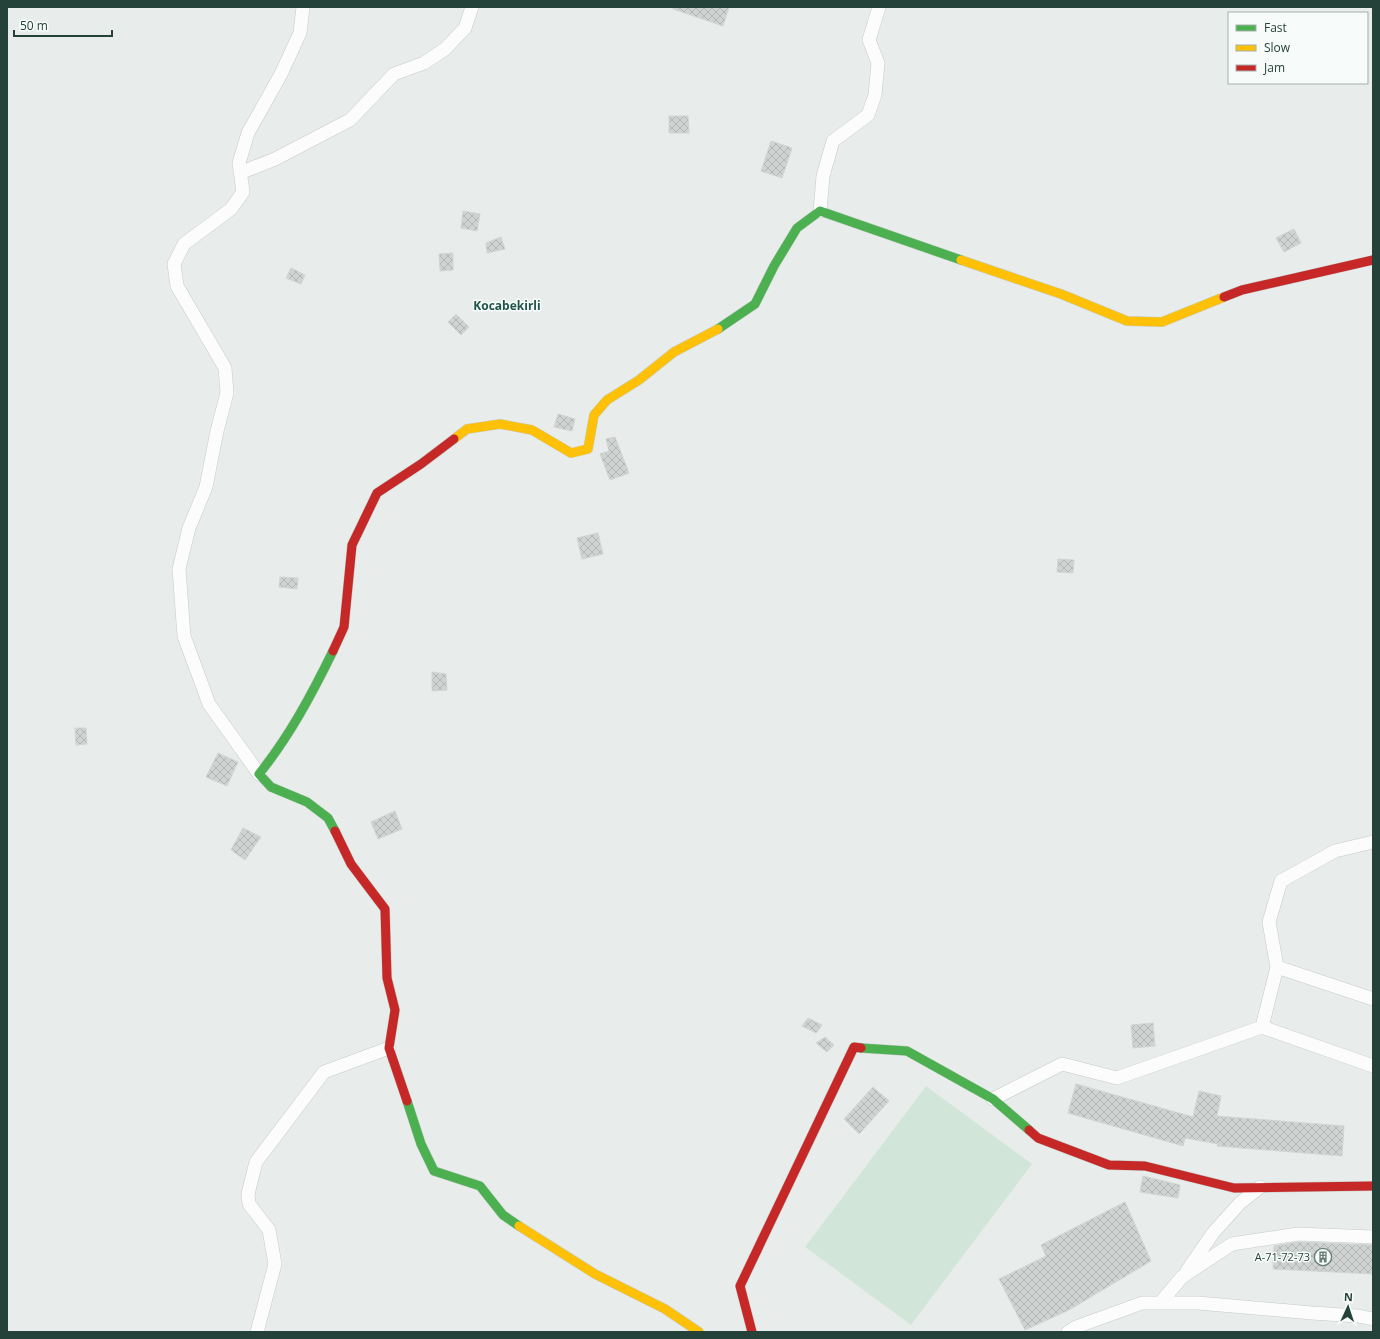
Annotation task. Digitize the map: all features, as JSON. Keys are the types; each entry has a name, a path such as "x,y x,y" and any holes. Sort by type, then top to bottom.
{"street":[{"path":"303,7 300,34 281,74 248,133 239,163 243,192 231,209 184,244 174,264 177,286 225,368 227,393 216,431 206,487 189,528 180,569 184,636 209,704 259,774 271,787 307,802 328,818 351,864 385,909 387,978 395,1010 389,1048 421,1144 434,1171 480,1186 503,1215 543,1242 594,1274 665,1309 699,1332"},
{"path":"240,173 275,159 350,120 394,74 424,63 445,49 465,28 472,7"},
{"path":"259,774 276,753 316,685 344,627 352,544 377,493 421,464 467,429 500,424 532,430 571,453 588,448 594,415 607,400 639,380 674,352 722,327 755,304 774,266 797,228 820,211 823,176 833,141 868,115 876,95 878,63 869,40 879,7"},
{"path":"820,211 1061,294 1127,322 1162,322 1242,290 1373,260"},
{"path":"1262,1028 1277,967 1269,922 1281,881 1335,851 1373,842"},
{"path":"1277,967 1373,999"},
{"path":"993,1099 1062,1064 1117,1078 1262,1028 1373,1066"},
{"path":"752,1332 740,1286 854,1047 907,1051 993,1099 1038,1138 1108,1165 1145,1166 1234,1188 1373,1186"},
{"path":"257,1332 275,1264 269,1230 249,1204 248,1194 256,1162 324,1072 389,1048"},
{"path":"1160,1304 1182,1277 1213,1233 1240,1203 1260,1187"},
{"path":"1182,1277 1232,1244 1298,1234 1373,1238"},
{"path":"1068,1332 1076,1326 1142,1303 1198,1303 1358,1316 1373,1319"}],"green space":[{"path":"926,1086 1032,1164 911,1325 805,1247"}],"building":[{"path":"673,7 729,7 723,26 673,9"},
{"path":"669,116 688,116 689,133 669,133"},
{"path":"771,141 792,148 782,178 761,171"},
{"path":"463,211 480,214 477,231 461,228"},
{"path":"1294,229 1301,243 1284,252 1276,238"},
{"path":"501,237 505,249 487,253 486,243"},
{"path":"453,253 453,270 440,271 439,254"},
{"path":"291,268 305,275 301,284 286,278"},
{"path":"456,314 469,327 461,335 448,322"},
{"path":"558,414 575,419 572,431 554,427"},
{"path":"615,437 629,473 610,480 600,454 609,451 606,439"},
{"path":"598,533 603,554 582,559 577,538"},
{"path":"1058,559 1074,560 1073,573 1057,572"},
{"path":"280,577 298,578 297,589 279,587"},
{"path":"432,672 446,674 447,690 432,691"},
{"path":"75,728 86,728 87,744 76,745"},
{"path":"218,753 238,762 227,786 206,777"},
{"path":"395,811 402,829 378,839 371,822"},
{"path":"243,828 261,837 245,860 231,850"},
{"path":"808,1018 822,1025 816,1033 802,1026"},
{"path":"1153,1023 1155,1046 1133,1048 1131,1025"},
{"path":"825,1037 834,1045 827,1052 816,1043"},
{"path":"1076,1084 1193,1117 1199,1091 1221,1096 1217,1116 1344,1126 1342,1156 1217,1146 1218,1144 1185,1138 1183,1146 1068,1113"},
{"path":"873,1087 889,1101 859,1134 844,1119"},
{"path":"1143,1176 1180,1185 1178,1198 1140,1192"},
{"path":"1125,1202 1151,1261 1069,1310 1025,1330 999,1279 1046,1256 1041,1245"},
{"name":"A-71-72-73","path":"1298,1242 1373,1245 1373,1274 1273,1269 1274,1246"}],"traffic: fast":[{"path":"718,329 755,304 774,266 797,228 820,211 961,260"},
{"path":"333,651 299,715 270,760 259,774 271,787 307,802 328,818 335,831"},
{"path":"861,1048 907,1051 993,1099 1029,1130"},
{"path":"407,1101 421,1144 434,1171 480,1186 503,1215 519,1226"}],"traffic: slow":[{"path":"961,260 1061,294 1127,321 1162,322 1224,297"},
{"path":"454,439 467,429 500,424 532,430 571,453 588,449 594,415 607,400 639,380 674,352 718,329"},
{"path":"519,1226 595,1274 665,1309 699,1332"}],"traffic: jam":[{"path":"1224,297 1242,290 1373,260"},
{"path":"333,651 344,627 352,545 377,493 421,464 454,439"},
{"path":"335,831 351,864 385,909 387,978 395,1010 389,1048 407,1101"},
{"path":"752,1332 740,1286 854,1047 861,1048"},
{"path":"1029,1130 1038,1138 1109,1165 1145,1166 1234,1188 1373,1186"}],"place":[{"name":"A-71-72-73","path":"1323,1257"}],"district":[{"name":"Kocabekirli","path":"507,306"}]}
